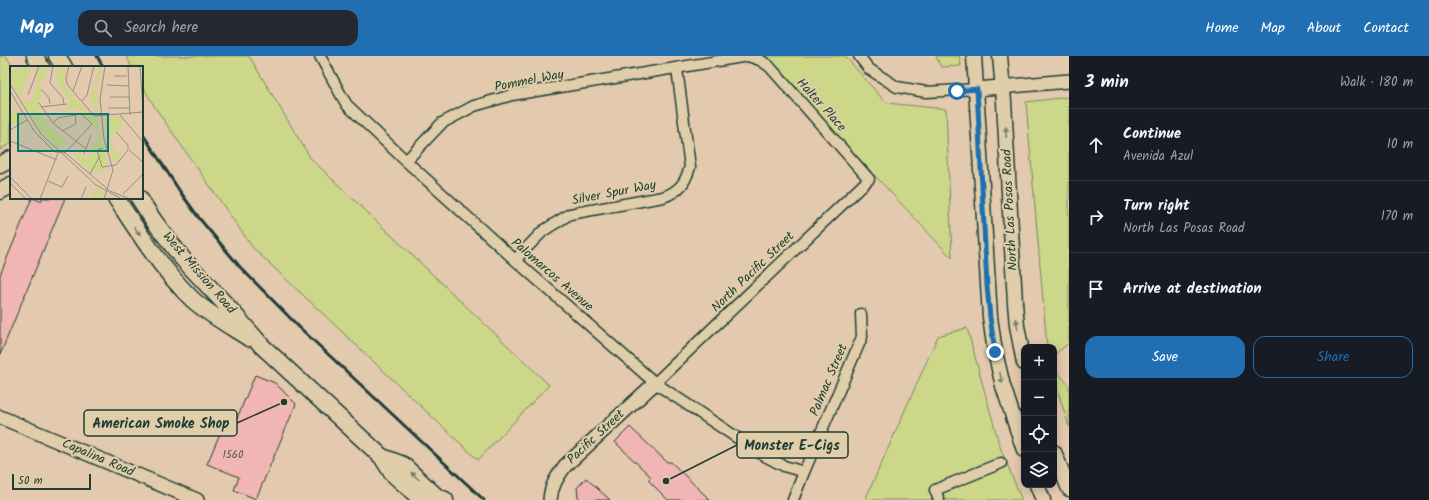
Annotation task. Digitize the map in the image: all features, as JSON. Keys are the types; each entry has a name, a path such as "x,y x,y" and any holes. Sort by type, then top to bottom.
{"main road":[{"path":"35,56 40,66"},
{"path":"58,56 63,66"},
{"name":"North Las Posas Road","path":"974,56 990,317 995,352 1003,386 1021,441"},
{"name":"North Las Posas Road","path":"1000,56 1015,303 1021,347"},
{"path":"0,165 10,160"},
{"path":"0,191 10,186"},
{"name":"West Mission Road","path":"117,199 149,249 194,300 217,318 262,346"},
{"name":"West Mission Road","path":"140,199 182,258 262,346 382,457 392,473 422,500"},
{"name":"West Mission Road","path":"382,457 403,465 437,497 445,500"},
{"path":"1057,459 1069,489"},
{"path":"1038,488 1043,500"}],"street":[{"name":"Palomarcos Avenue","path":"320,56 348,105 406,161 515,260 655,383 762,455 784,466 804,472"},
{"name":"Pommel Way","path":"406,161 442,123 474,106 512,95 748,56"},
{"name":"Halter Place","path":"748,56 760,60 769,66 869,179"},
{"path":"859,56 869,69 897,87 926,92 1069,81"},
{"name":"Silver Spur Way","path":"515,260 543,231 570,214 664,198 672,194 686,181 690,167 677,68"},
{"name":"North Pacific Street","path":"655,383 869,179"},
{"name":"Palmac Street","path":"793,500 862,338 861,314"},
{"name":"Pacific Street","path":"550,500 550,493 554,482 565,466 655,383"},
{"name":"Capalina Road","path":"0,417 197,500"},
{"path":"939,500 934,490 1000,463"}],"green space":[{"path":"0,56 6,56 12,66 10,66 10,144 0,150"},
{"path":"126,56 249,56 311,159 549,385 478,460 253,248 156,109 143,87 143,66 131,66"},
{"path":"763,56 845,56 886,103 946,109 952,258"},
{"path":"936,56 959,56 961,66 941,67"},
{"path":"1069,97 1069,343 1057,353 1057,344 1047,344 1026,102"},
{"path":"967,328 1000,447 1022,500 865,500 938,336"},
{"path":"1057,371 1069,386 1069,427 1057,389"}],"building":[{"path":"32,199 41,201 42,199 65,199 0,355 0,275"},
{"path":"255,375 275,383 296,404 256,499 234,490 239,477 207,464 224,424 233,428"},
{"path":"630,427 667,462 671,462 710,500 668,500 648,480 651,477 615,442"},
{"path":"586,478 610,500 581,500 578,497 577,488"}],"railway":[{"path":"97,56 102,66"},
{"path":"143,135 199,218 240,267 299,327 484,500"}],"place":[{"name":"American Smoke Shop","path":"284,402"},
{"name":"Monster E-Cigs","path":"666,481"}],"route":[{"path":"957,91 977,89 987,286 995,352"}]}
